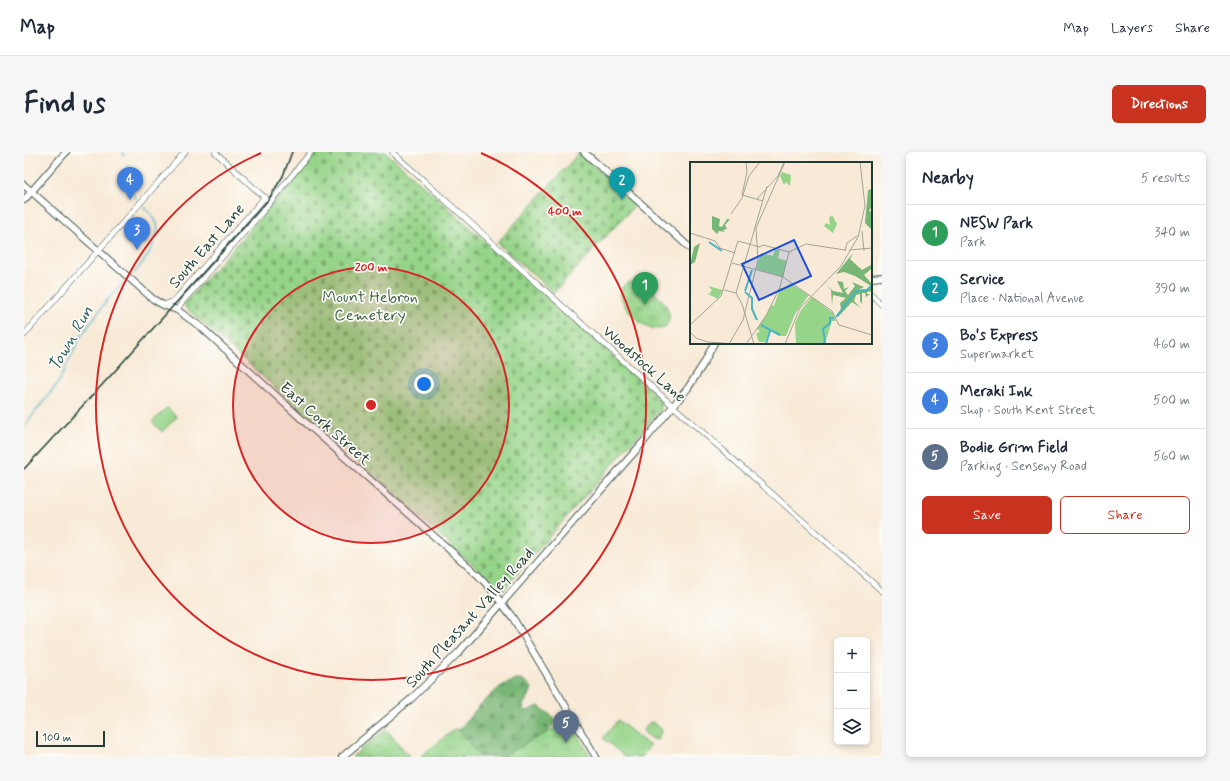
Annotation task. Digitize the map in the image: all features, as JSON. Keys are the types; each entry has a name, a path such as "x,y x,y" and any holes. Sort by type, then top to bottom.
{"main road":[{"path":"24,200 66,152"},
{"path":"584,152 690,247"},
{"name":"East Cork Street","path":"24,185 153,299 163,305 177,310 201,327 312,428 478,575 490,588 516,623 596,757"},
{"path":"872,278 882,277"},
{"name":"South Pleasant Valley Road","path":"342,757 393,716 430,682 458,653 673,406 693,381 714,344"}],"street":[{"path":"24,335 185,152"},
{"path":"215,152 270,202"},
{"name":"South East Lane","path":"177,310 182,302 270,202 311,152"},
{"name":"Woodstock Lane","path":"392,152 673,406 882,591"},
{"name":"South East Lane","path":"163,305 174,301 265,197"},
{"path":"872,295 882,305"}],"green space":[{"name":"Mount Hebron Cemetery","path":"316,152 386,152 662,401 661,409 502,591 185,307 185,302 269,208"},
{"path":"579,153 636,204 554,293 497,243"},
{"path":"630,282 636,283 650,290 657,295 667,307 669,320 664,328 655,329 636,319 623,303 621,294 623,287"},
{"path":"167,407 177,417 162,432 152,422"},
{"path":"517,680 526,682 532,688 523,705 524,709 527,711 539,706 555,718 555,723 524,757 450,757 457,732 479,706 500,687"},
{"path":"618,720 650,746 641,757 625,757 603,738"},
{"path":"650,722 654,723 662,730 657,740 645,734 643,730"},
{"path":"561,725 573,726 591,757 501,757"},
{"path":"456,728 481,757 420,757"},
{"path":"386,729 410,757 352,757"}],"waterway":[{"name":"Town Run","path":"128,164 131,187 136,199"},
{"name":"Town Run","path":"134,273 142,264 154,243 158,230 155,219 144,207"},
{"name":"Town Run","path":"24,426 58,383 81,336 108,299 124,283"}],"railway":[{"path":"24,469 114,372 268,200 283,176 292,152"}],"place":[{"name":"Meraki Ink","path":"130,200"},
{"name":"Service","path":"622,200"},
{"name":"Bo's Express","path":"137,250"},
{"name":"NESW Park","path":"645,305"},
{"name":"Bodie Grim Field","path":"566,743"}]}
